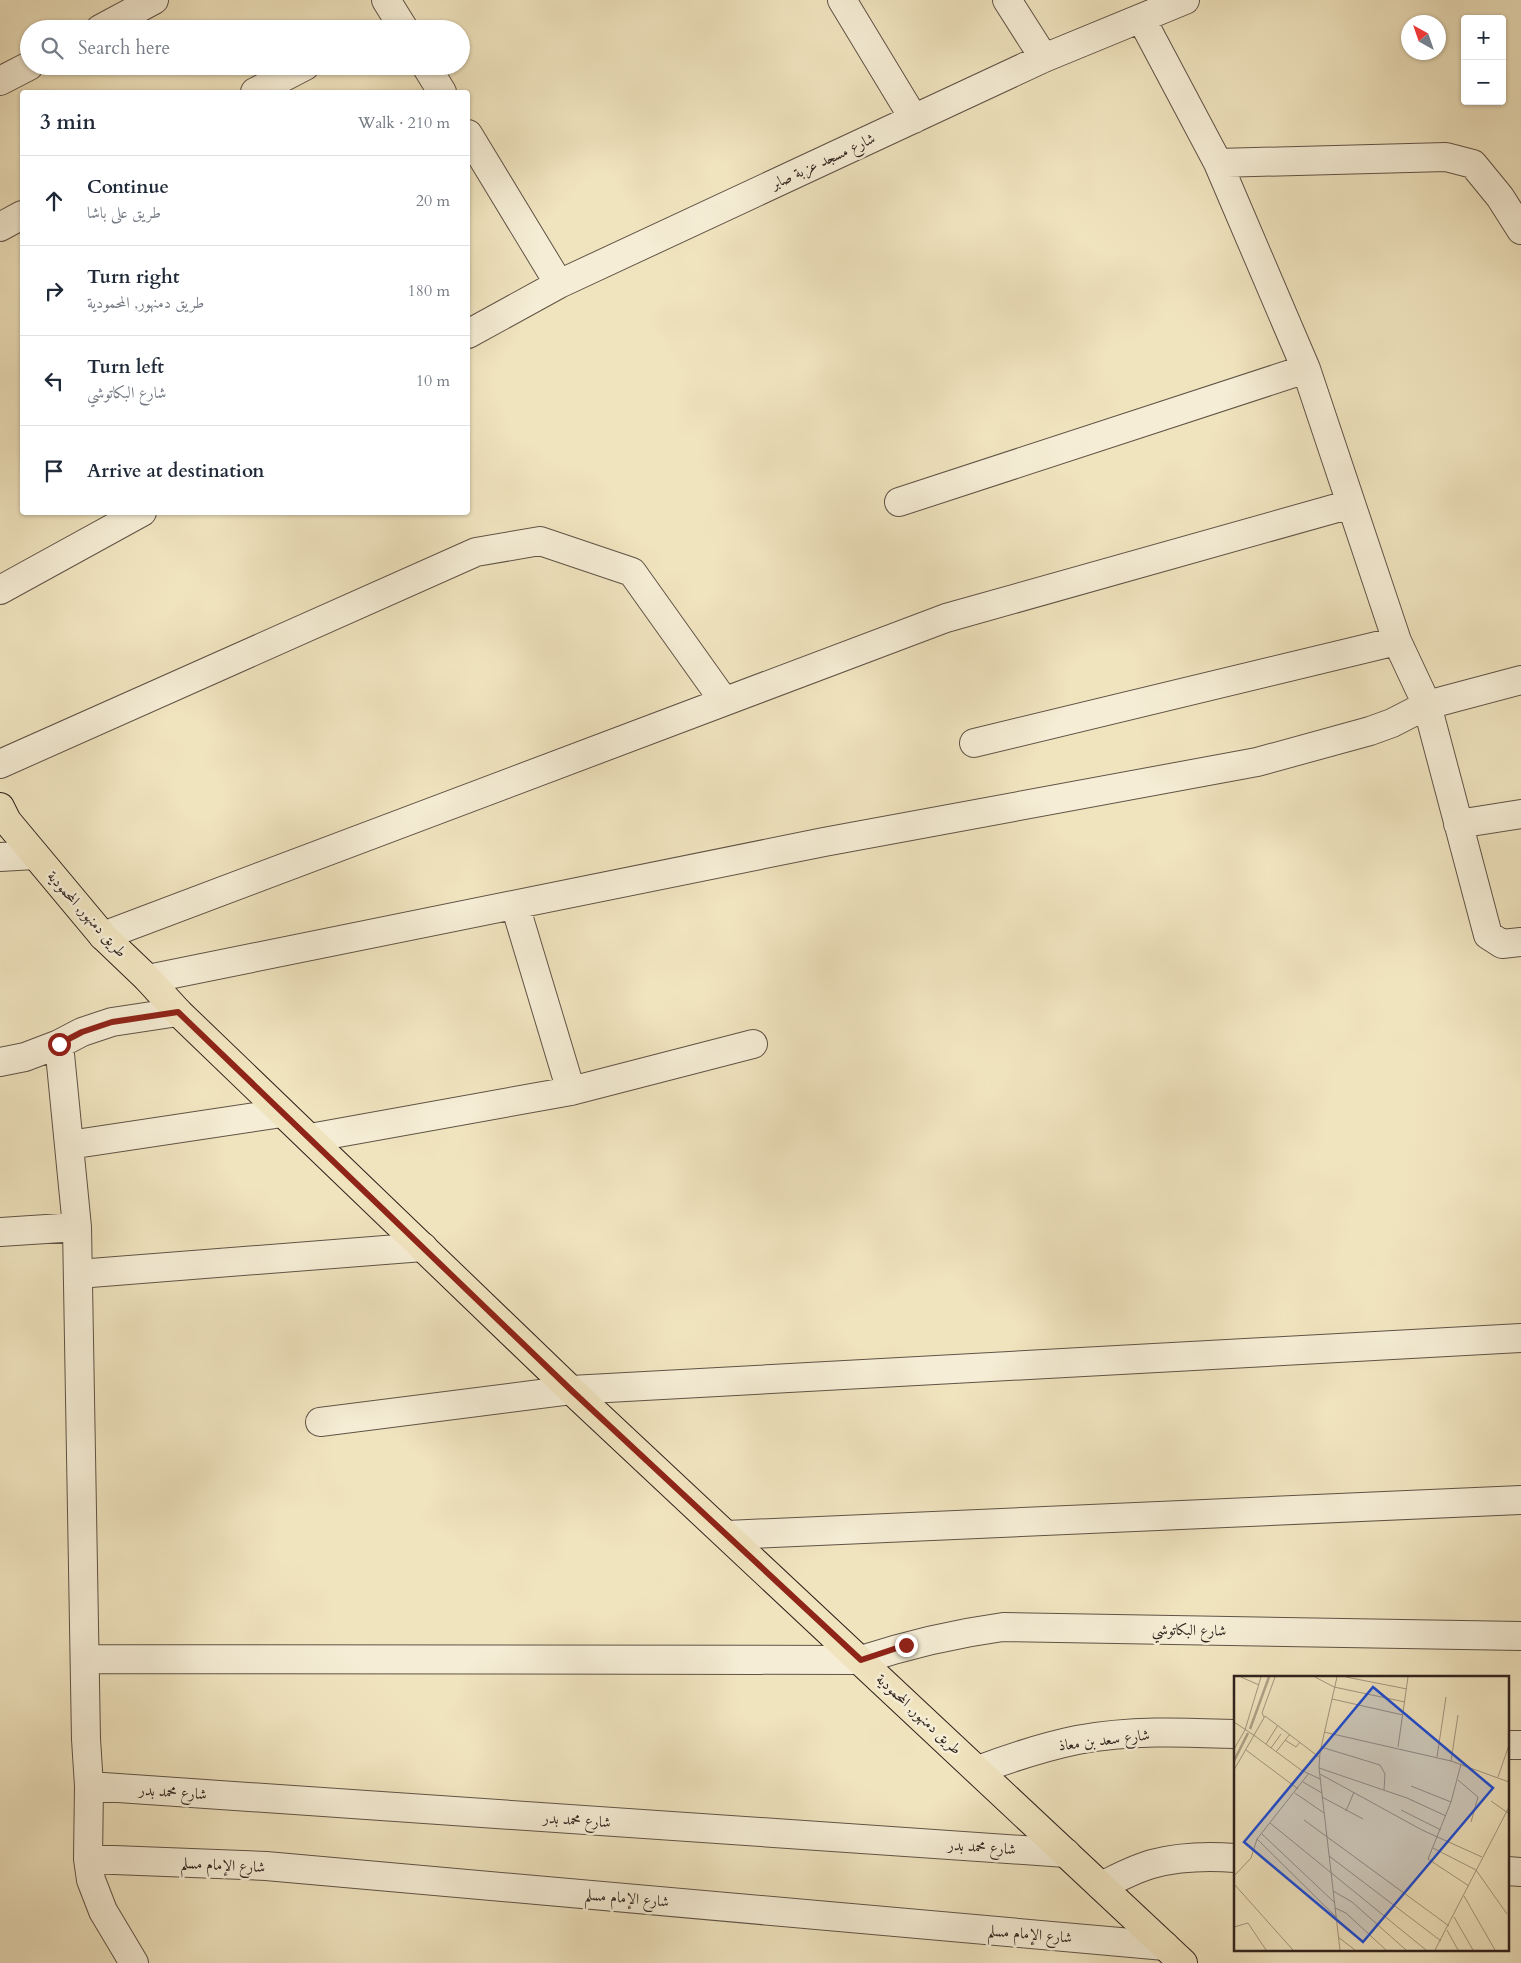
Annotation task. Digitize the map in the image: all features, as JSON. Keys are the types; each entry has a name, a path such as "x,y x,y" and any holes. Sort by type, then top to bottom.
{"main road":[{"name":"طريق دمنهور, المحمودية","path":"0,807 8,821 35,856 103,936 148,979 178,1012 571,1390 1174,1955"}],"street":[{"path":"117,20 154,0"},
{"path":"842,0 914,119"},
{"path":"1007,0 1044,58"},
{"name":"شارع مسجد عزبة صابر","path":"470,333 559,284 1044,58 1185,0"},
{"path":"1141,18 1218,163 1306,369 1397,641 1427,705 1488,935 1502,944 1521,942"},
{"path":"0,82 20,71"},
{"path":"259,90 288,75"},
{"path":"432,75 441,90"},
{"path":"470,137 559,284"},
{"path":"1218,163 1446,157 1473,164 1500,197 1521,230"},
{"path":"0,227 20,216"},
{"path":"899,502 1306,369"},
{"path":"103,936 946,618 1351,504"},
{"path":"0,590 137,515"},
{"path":"0,764 476,552 540,540 632,572 724,701"},
{"path":"974,743 1397,641"},
{"path":"148,979 824,842 1257,762 1370,731 1392,723 1427,705 1521,680"},
{"path":"1458,824 1521,814"},
{"path":"0,856 35,856"},
{"path":"515,905 571,1091"},
{"path":"0,1062 25,1057 59,1044 82,1032 112,1022 178,1012"},
{"path":"59,1044 77,1227 84,1659 89,1786 88,1859 96,1895 134,1963"},
{"path":"310,1138 571,1091 753,1044"},
{"path":"68,1145 282,1113"},
{"path":"0,1232 77,1227"},
{"path":"78,1274 423,1247"},
{"path":"320,1422 571,1390 1521,1338"},
{"path":"727,1535 1521,1500"},
{"name":"شارع البكاتوشي","path":"84,1659 861,1660 906,1645 935,1638 1003,1627 1521,1636"},
{"name":"شارع سعد بن معاذ","path":"978,1770 1026,1753 1078,1740 1130,1734 1183,1732 1234,1734"},
{"path":"1508,1744 1521,1745"},
{"name":"شارع محمد بدر","path":"89,1786 1066,1853"},
{"path":"1102,1886 1129,1872 1152,1864 1205,1857 1234,1858"},
{"name":"شارع الإمام مسلم","path":"88,1859 266,1866 1174,1955"},
{"path":"1508,1871 1521,1872"}],"route":[{"path":"59,1044 82,1032 112,1022 178,1012 571,1390 861,1660 906,1645"}]}
